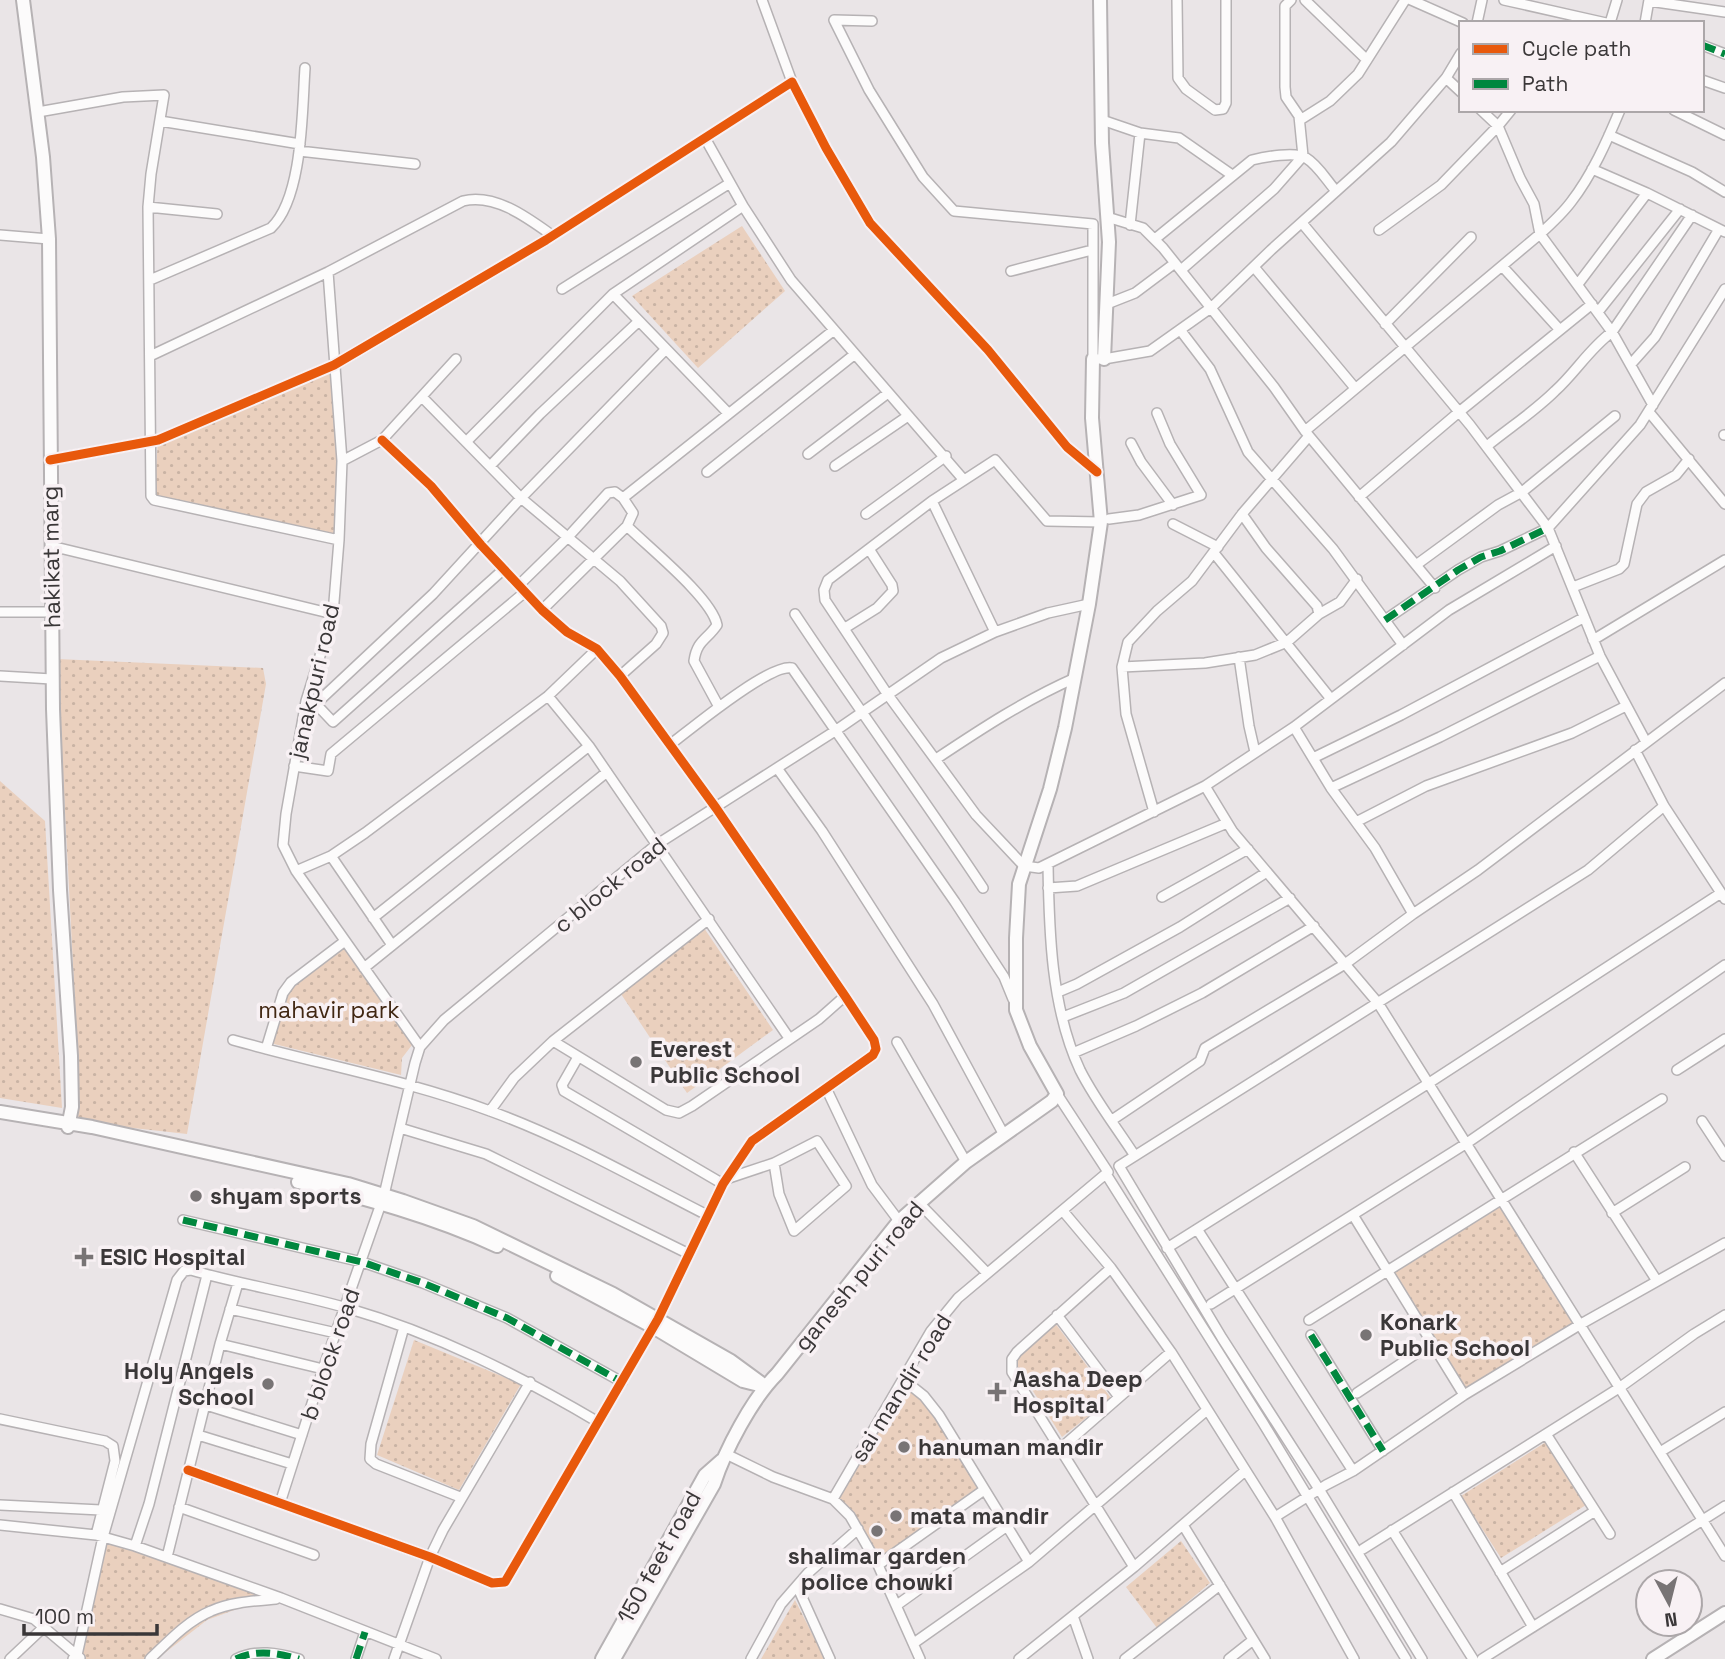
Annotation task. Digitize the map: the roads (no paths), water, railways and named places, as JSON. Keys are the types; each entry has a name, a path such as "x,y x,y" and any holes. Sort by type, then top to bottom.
{"street":[{"name":"hakikat marg","path":"23,0 38,112 49,239 52,679 60,890 71,1056 68,1122"},
{"path":"762,0 792,82 825,148 870,223 988,351 1067,447 1097,472"},
{"path":"1016,1010 1019,884 1050,789 1075,678 1105,520 1092,418 1107,304 1100,0"},
{"path":"1177,0 1178,78 1186,89 1215,110 1223,109 1226,103 1226,0"},
{"path":"1107,304 1135,293 1178,266 1274,190 1303,156 1298,111 1286,97 1285,87 1285,6 1291,0"},
{"path":"1305,0 1367,60"},
{"path":"1300,120 1330,101 1358,74 1408,0 1459,21"},
{"path":"1477,20 1482,0"},
{"path":"1504,0 1599,21"},
{"path":"1609,21 1617,0"},
{"path":"1645,21 1649,0 1725,12"},
{"path":"872,21 834,20 869,90 923,177 954,211 1093,224 1098,359"},
{"path":"1704,46 1725,54"},
{"path":"1098,359 1150,352 1212,307 1391,142 1446,78 1459,56"},
{"path":"150,280 271,228 284,212 300,148 305,68"},
{"path":"1446,78 1459,90"},
{"path":"1704,81 1725,88"},
{"path":"50,460 152,442 334,365 553,236 792,82"},
{"path":"38,112 123,97 164,95 148,207 152,442 150,490 154,500 339,540"},
{"path":"1483,112 1498,126 1534,204 1540,234 1612,332 1651,409 1725,504"},
{"path":"1379,230 1441,185 1509,112"},
{"path":"1154,812 1126,714 1122,667 1128,642 1157,611 1192,581 1307,434 1355,388 1540,234 1571,203 1592,169 1619,112"},
{"path":"1678,112 1725,135"},
{"path":"1102,120 1140,133 1179,138 1232,175"},
{"path":"160,121 300,148 415,164"},
{"path":"1130,225 1140,133"},
{"path":"1609,135 1692,172 1725,192"},
{"path":"705,138 743,206 791,280 946,456 963,479"},
{"path":"1154,239 1252,160 1303,156 1309,159 1336,191"},
{"path":"1592,169 1722,230 1655,337 1631,365"},
{"path":"562,289 730,183"},
{"path":"1578,284 1647,193"},
{"path":"150,356 328,272 453,204 472,198 515,211 553,236"},
{"path":"466,442 613,294 743,206"},
{"path":"148,207 217,214"},
{"path":"1359,497 1560,330 1595,308 1680,209"},
{"path":"1487,446 1552,394 1578,369 1600,341 1612,332 1692,215"},
{"path":"1107,217 1143,228 1178,266 1274,387 1307,434 1435,588"},
{"path":"1301,223 1487,446 1548,528 1600,656 1646,742"},
{"path":"0,235 49,239"},
{"path":"1385,324 1471,237"},
{"path":"1011,271 1092,250"},
{"path":"1502,266 1560,330"},
{"path":"1254,267 1355,388"},
{"name":"janakpuri road","path":"328,272 342,461 339,540 333,614 304,715 283,845 296,871 421,1047"},
{"path":"1385,620 1481,557 1548,528 1640,425 1725,289"},
{"path":"613,294 728,413"},
{"path":"490,466 540,414 639,321"},
{"path":"623,498 834,330"},
{"path":"1181,331 1210,369 1248,452 1357,579 1403,645"},
{"path":"304,715 481,545 522,498 666,349"},
{"path":"707,472 855,354"},
{"path":"342,461 382,440 456,359"},
{"path":"808,454 888,393"},
{"path":"422,397 522,498 620,581 655,618 663,633 656,644 620,676"},
{"path":"1157,413 1170,444 1201,495 1139,515 1105,520 1047,521 995,460 932,501 828,580 824,590 825,600 888,695 976,815 1024,866 1043,866 1205,786 1294,727 1449,610 1556,546"},
{"path":"835,466 908,416"},
{"path":"1416,565 1491,510 1522,492 1615,416"},
{"path":"188,1470 430,1556 492,1583 505,1582 656,1323 724,1182 752,1141 873,1055 876,1049 874,1040 845,996 716,808 620,676 597,649 567,632 542,610 430,486 382,440"},
{"path":"1132,443 1141,462 1173,505"},
{"path":"866,513 946,456"},
{"path":"1573,587 1619,569 1624,564 1637,504 1646,492 1676,475 1689,459"},
{"path":"294,766 328,771 331,754 522,589 608,493 615,492 623,498 632,513 627,526 542,610"},
{"path":"932,501 995,632"},
{"path":"1242,514 1265,548 1317,606 1319,614"},
{"path":"1173,524 1216,550 1331,699"},
{"path":"627,526 699,595 716,618 717,625 701,642 694,662 719,707"},
{"path":"51,546 333,614"},
{"path":"845,628 877,608 894,591 869,549"},
{"path":"1593,640 1725,560"},
{"path":"316,704 333,722 504,569"},
{"path":"1122,667 1205,663 1255,654 1287,642 1319,614 1340,602 1357,579"},
{"name":"c block road","path":"383,1200 421,1047 444,1020 470,998 656,845 835,731 941,658 995,632 1048,613 1089,604"},
{"path":"0,612 52,612"},
{"path":"795,614 860,713 923,798 984,888"},
{"path":"1312,758 1401,715 1583,618"},
{"path":"296,871 331,856 366,833 548,696 597,649"},
{"path":"1331,788 1440,737 1600,656"},
{"path":"1240,657 1255,752"},
{"path":"671,744 719,707 778,669 792,668 797,673 1004,977 1030,1046 1057,1094 1264,1423 1406,1659"},
{"path":"0,676 52,679"},
{"path":"936,759 1023,704 1075,678"},
{"path":"1112,1120 1200,1061 1205,1048 1345,964 1478,870 1725,683"},
{"path":"548,696 589,746 789,1038"},
{"path":"1356,822 1426,786 1572,733 1626,706"},
{"path":"1294,727 1413,914"},
{"path":"373,918 589,746"},
{"path":"1167,1248 1723,896 1664,806 1635,750"},
{"path":"776,768 822,831 933,1004 1004,1135"},
{"path":"364,968 607,772"},
{"path":"1205,786 1227,822 1248,849 1378,1003 1725,1556"},
{"path":"1422,1659 1119,1166 1588,870 1664,806"},
{"path":"1048,888 1077,886 1227,822"},
{"path":"1162,897 1248,849"},
{"path":"331,856 392,945"},
{"path":"1043,866 1048,888 1058,992 1073,1053 1082,1073 1135,1156"},
{"path":"1058,992 1180,927 1267,872"},
{"path":"1063,1017 1124,993 1290,898"},
{"path":"490,1111 514,1078 553,1041 709,919"},
{"path":"1073,1053 1202,993 1314,926"},
{"path":"266,1049 283,993 291,982 345,941"},
{"path":"1211,1304 1467,1143 1725,965"},
{"path":"553,1041 666,1110 679,1113 818,1019 845,996"},
{"path":"1676,1070 1725,1039"},
{"path":"233,1040 410,1085 490,1111 539,1130 707,1215"},
{"path":"897,1042 966,1162"},
{"path":"578,1057 562,1085 564,1091 724,1182"},
{"path":"826,1088 872,1185 899,1221"},
{"name":"ganesh puri road","path":"765,1386 899,1221 918,1202 966,1162 1052,1101 1057,1094"},
{"path":"1309,1320 1662,1099"},
{"path":"0,1112 68,1122 348,1184 383,1200 472,1226 613,1294 656,1323 731,1361 765,1386"},
{"path":"1702,1121 1725,1156"},
{"path":"400,1128 486,1154 690,1254"},
{"path":"724,1182 774,1163 817,1141 846,1186 794,1231 779,1194 774,1163"},
{"path":"1574,1152 1657,1281"},
{"path":"1612,1213 1685,1167"},
{"name":"sai mandir road","path":"833,1499 931,1331 958,1298 1106,1174"},
{"name":"b block road","path":"280,1503 323,1369 383,1200"},
{"path":"918,1202 987,1273"},
{"path":"1063,1211 1111,1268 1171,1352 1275,1517 1354,1659"},
{"path":"1353,1215 1464,1395"},
{"path":"183,1220 362,1262 423,1283 507,1318 622,1382"},
{"path":"1197,1229 1353,1471"},
{"path":"1275,1517 1318,1489 1353,1471 1464,1395 1581,1324 1725,1243"},
{"path":"1111,1268 1017,1352 1011,1365 1012,1372 1134,1567"},
{"path":"77,1658 100,1536 177,1280 184,1271 191,1270 345,1307 404,1327 485,1360 530,1382 598,1422"},
{"path":"135,1546 149,1504 207,1275"},
{"path":"167,1557 220,1344 238,1283"},
{"path":"230,1309 336,1333"},
{"path":"1057,1315 1119,1397"},
{"path":"1363,1549 1619,1388 1725,1315"},
{"path":"404,1327 371,1444 370,1459 376,1464 460,1497"},
{"path":"1311,1335 1383,1451"},
{"path":"1357,1393 1432,1343"},
{"path":"220,1344 323,1369"},
{"path":"1061,1448 1171,1352"},
{"path":"904,1380 924,1396 939,1415 1029,1562"},
{"path":"394,1659 430,1556 460,1497 530,1382"},
{"name":"150 feet road","path":"614,1659 714,1484 724,1457 765,1386"},
{"path":"206,1405 302,1435"},
{"path":"914,1643 1029,1562 1207,1410"},
{"path":"1660,1452 1725,1412"},
{"path":"0,1419 110,1443 115,1449 116,1458 101,1510 100,1536"},
{"path":"1546,1434 1610,1534"},
{"path":"198,1435 292,1464"},
{"path":"724,1457 833,1499 850,1516 878,1565 920,1659"},
{"name":"150 feet road","path":"602,1659 705,1475 724,1457"},
{"path":"1019,1659 1134,1567 1245,1471"},
{"path":"878,1565 984,1490"},
{"path":"1453,1492 1533,1627"},
{"path":"0,1505 101,1510"},
{"path":"1482,1659 1725,1506"},
{"path":"179,1507 314,1555"},
{"path":"1500,1572 1595,1511"},
{"path":"0,1525 100,1536 135,1546 281,1598 436,1659"},
{"path":"1183,1525 1265,1659"},
{"path":"897,1605 1007,1526"},
{"path":"751,1659 781,1604 858,1529"},
{"path":"1392,1530 1473,1659"},
{"path":"1125,1659 1220,1585"},
{"path":"797,1586 830,1659"},
{"path":"150,1659 210,1611 240,1602 281,1598"},
{"path":"0,1609 23,1614 44,1627 77,1658"},
{"path":"1653,1659 1725,1614"},
{"path":"1073,1616 1088,1659"},
{"path":"10,1659 44,1627"},
{"path":"356,1659 365,1632"},
{"path":"1229,1659 1253,1640"},
{"path":"236,1659 251,1654 272,1653 299,1659"}],"place":[{"name":"Everest Public School","path":"636,1062"},
{"name":"shyam sports","path":"196,1196"},
{"name":"ESIC Hospital","path":"84,1257"},
{"name":"Konark Public School","path":"1366,1335"},
{"name":"Holy Angels School","path":"268,1384"},
{"name":"Aasha Deep Hospital","path":"997,1392"},
{"name":"hanuman mandir","path":"904,1447"},
{"name":"mata mandir","path":"896,1516"},
{"name":"shalimar garden police chowki","path":"877,1531"}],"park label":[{"name":"mahavir park","path":"329,1010"}]}
